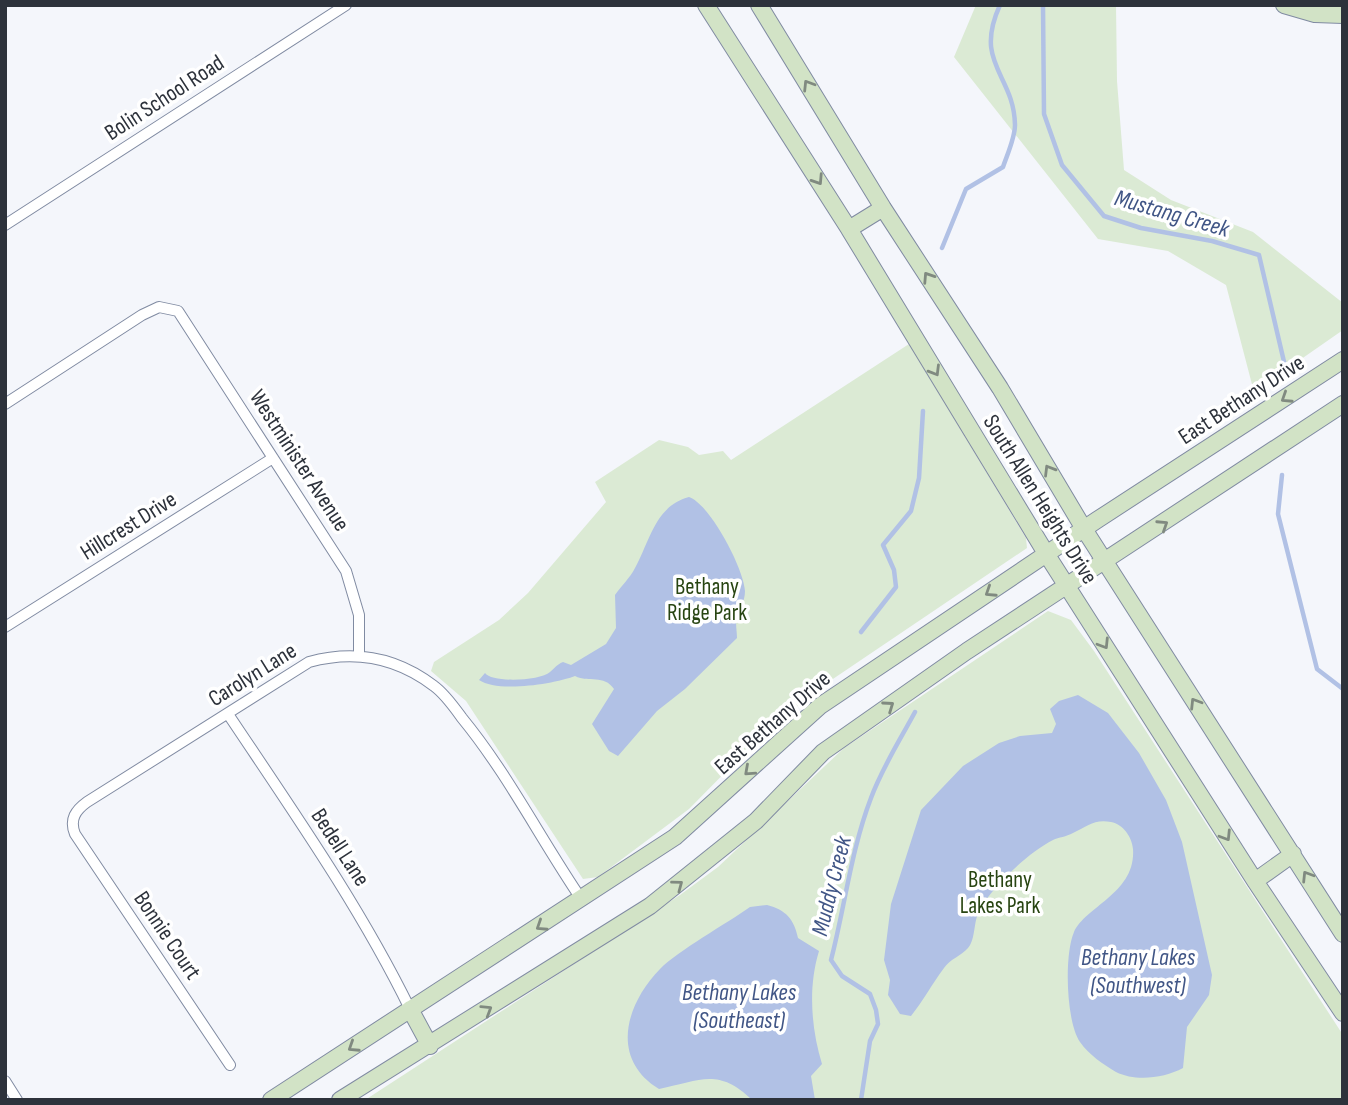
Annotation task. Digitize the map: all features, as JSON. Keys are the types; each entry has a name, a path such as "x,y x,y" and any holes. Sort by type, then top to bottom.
{"main road":[{"name":"South Allen Heights Drive","path":"706,5 849,229 1047,555 1255,881 1343,1013"},
{"name":"South Allen Heights Drive","path":"759,5 883,208 1000,388 1084,529 1343,934"},
{"path":"1284,5 1315,14 1343,15"},
{"path":"849,229 883,208"},
{"name":"East Bethany Drive","path":"271,1100 675,837 820,706 1343,360"},
{"path":"341,1100 650,906 756,821 823,752 967,652 1106,563 1343,404"},
{"path":"1255,881 1293,854"},
{"path":"410,1009 429,1046"}],"street":[{"name":"Bolin School Road","path":"5,225 346,5"},
{"name":"Westminister Avenue","path":"5,404 142,315 167,307 184,316 346,572 359,615 359,654"},
{"name":"Hillcrest Drive","path":"5,627 273,458"},
{"name":"Carolyn Lane","path":"72,828 75,812 87,802 309,662 335,655 359,654 380,659 435,686 491,758 582,900"},
{"name":"Bedell Lane","path":"228,714 331,869 384,955 410,1009"},
{"name":"Bonnie Court","path":"72,828 230,1065"},
{"path":"5,1081 17,1100"}],"green space":[{"path":"976,5 1116,5 1117,81 1124,170 1171,200 1253,232 1343,303 1343,330 1254,392 1226,285 1168,251 1098,239 954,57"},
{"name":"Bethany Ridge Park","path":"909,344 1026,538 1027,548 824,685 765,732 689,809 598,877 583,879 466,701 431,671 434,662 499,620 528,593 606,502 595,482 659,440 688,447 699,455 723,451 731,460"},
{"name":"Bethany Lakes Park","path":"1048,611 1071,620 1094,651 1343,1035 1343,1100 365,1100 680,895 718,867 844,748"}],"water":[{"path":"689,497 697,502 716,524 739,568 745,591 736,619 737,638 685,689 657,711 618,756 609,751 592,724 614,689 610,684 575,676 554,682 512,687 479,680 485,673 506,679 527,679 545,675 557,665 563,662 571,665 606,644 616,628 615,595 633,572 661,516 668,508"},
{"name":"Bethany Lakes (Southwest)","path":"1078,695 1108,713 1139,753 1166,800 1182,842 1212,975 1209,995 1187,1027 1183,1068 1159,1076 1141,1078 1124,1075 1092,1055 1075,1032 1069,1004 1069,956 1074,932 1089,914 1119,888 1132,864 1131,840 1123,828 1115,823 1095,822 1053,840 1012,870 980,909 968,948 946,965 911,1016 900,1014 888,995 890,980 884,960 891,904 921,810 963,766 999,743 1020,736 1052,733 1056,724 1050,709 1059,701"},
{"name":"Bethany Lakes (Southeast)","path":"767,905 784,913 794,926 798,938 819,951 813,979 812,1008 822,1064 811,1076 815,1100 752,1100 729,1083 708,1079 659,1089 644,1077 634,1063 629,1047 631,1015 638,999 660,969 679,954 750,907"}],"waterway":[{"name":"Muddy Creek","path":"942,248 966,189 1003,167 1014,135 1013,108 997,68 991,41 1000,5"},
{"name":"Mustang Creek","path":"1043,5 1044,114 1062,165 1104,216 1141,228 1212,241 1259,255 1285,366"},
{"name":"Muddy Creek","path":"861,632 896,587 894,570 883,545 911,511 919,478 923,411"},
{"name":"Mustang Creek","path":"1282,475 1278,514 1317,669 1343,689"},
{"name":"Muddy Creek","path":"861,1100 870,1041 878,1024 876,1010 870,994 842,976 831,960 864,818 880,776 915,712"}]}
